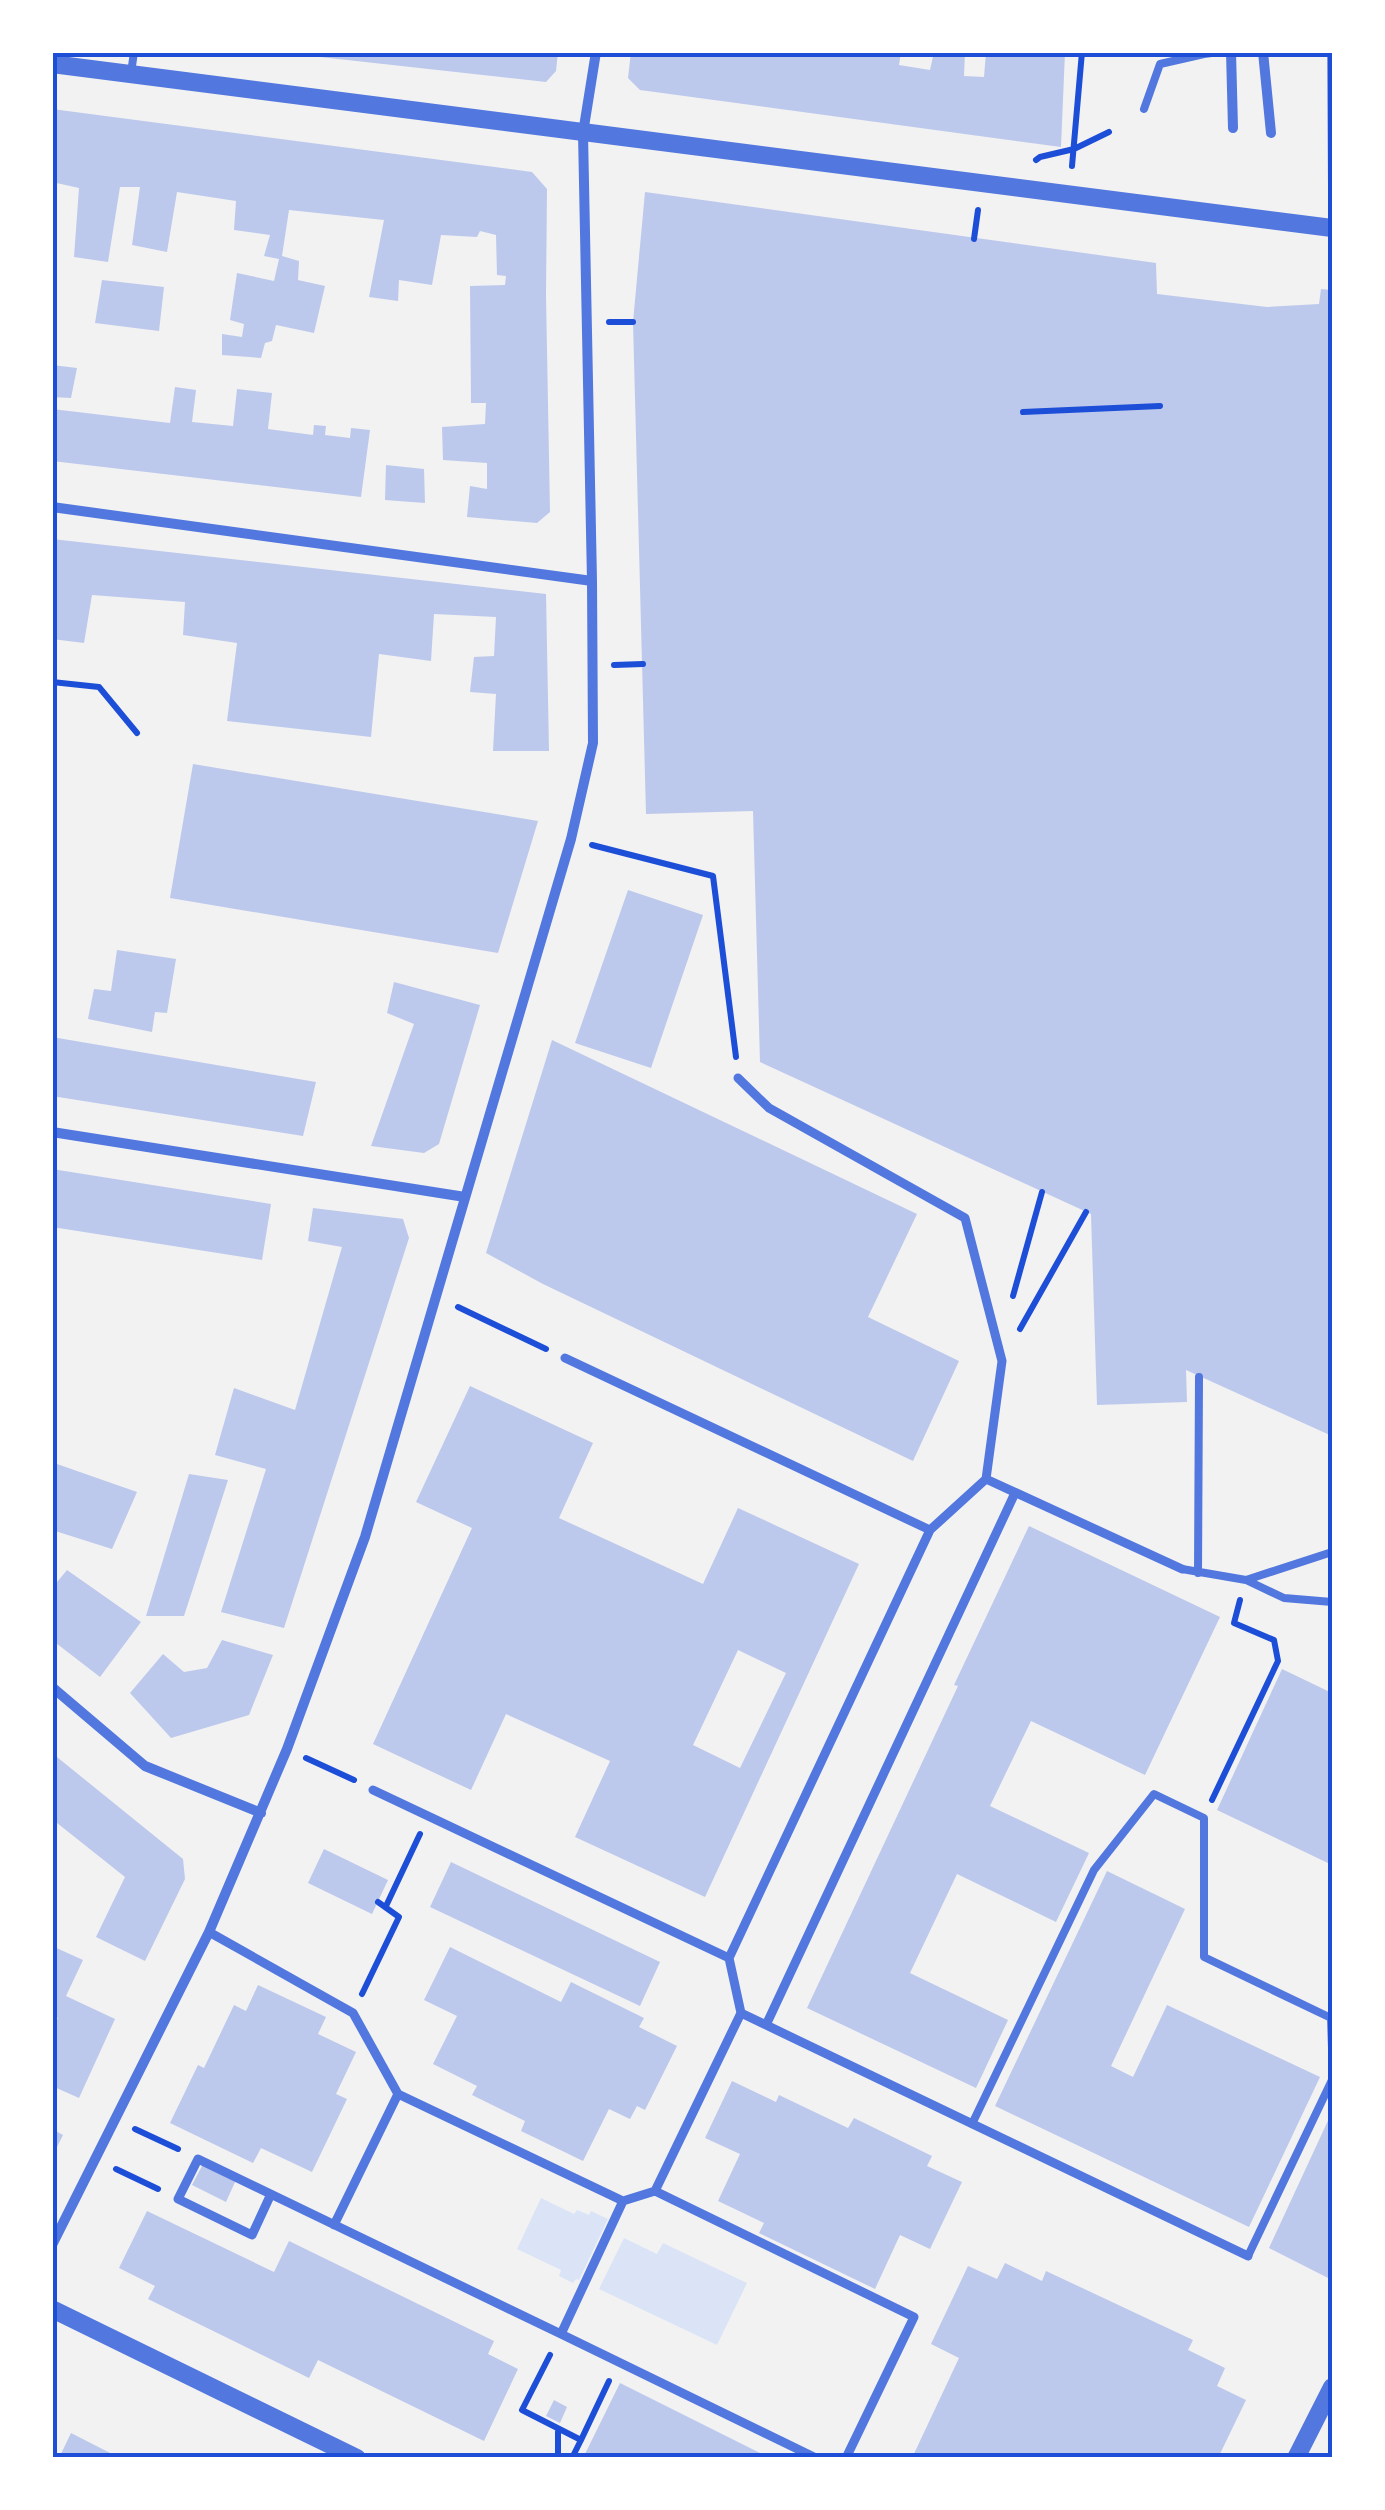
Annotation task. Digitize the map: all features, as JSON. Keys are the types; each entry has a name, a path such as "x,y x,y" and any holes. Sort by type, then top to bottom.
{"street":[{"path":"52,2245 209,1932 287,1749 365,1538 571,839 593,742 584,133 596,52"},
{"path":"1231,52 1233,128"},
{"path":"1263,52 1271,132"},
{"path":"52,64 1332,228"},
{"path":"52,507 592,581"},
{"path":"655,2191 741,2013 730,1958 930,1530 986,1479 1002,1360 965,1218 769,1108 738,1078"},
{"path":"52,1132 465,1196"},
{"path":"565,1358 930,1530"},
{"path":"986,1479 1182,1569"},
{"path":"766,2025 1015,1493"},
{"path":"52,1688 145,1766 260,1813"},
{"path":"373,1790 730,1958"},
{"path":"209,1932 353,2013 398,2094 623,2200 655,2191 914,2317 846,2458"},
{"path":"741,2013 1248,2256"},
{"path":"334,2225 398,2094"},
{"path":"272,2194 252,2235 178,2199 198,2159 272,2194 816,2458"},
{"path":"560,2334 623,2200"},
{"path":"52,2309 357,2458"},
{"path":"1296,2458 1332,2386"}],"lane":[{"path":"131,75 134,52"},
{"path":"1144,109 1160,64 1219,52"},
{"path":"1198,1573 1199,1377"},
{"path":"1246,1580 1332,1552"},
{"path":"1182,1569 1246,1580 1284,1598 1332,1602"},
{"path":"972,2124 1094,1870 1154,1794 1204,1818 1204,1957 1331,2018 1332,2048"},
{"path":"1248,2256 1332,2080"}],"path":[{"path":"1068,194 1082,52"},
{"path":"1004,186 1040,157 1074,149 1109,132"},
{"path":"1023,412 1160,406"},
{"path":"52,682 99,687 137,733"},
{"path":"571,839 713,876 738,1078"},
{"path":"1015,1284 1042,1192"},
{"path":"1002,1360 1086,1212"},
{"path":"436,1296 565,1358"},
{"path":"1204,1818 1278,1661 1274,1640 1234,1623 1246,1580"},
{"path":"287,1749 373,1790"},
{"path":"353,2013 399,1917 382,1904 429,1816"},
{"path":"164,2142 178,2149"},
{"path":"560,2334 522,2410 581,2440"},
{"path":"572,2458 618,2362"},
{"path":"558,2432 558,2458"}],"shaded area":[{"path":"541,2198 574,2214 577,2210 589,2215 591,2211 608,2219 579,2280 573,2283 559,2276 561,2270 517,2249"},
{"path":"624,2238 657,2254 663,2243 747,2283 717,2345 599,2289"}],"building":[{"path":"302,52 558,52 556,71 546,82"},
{"path":"631,52 805,52 820,56 820,52 901,52 899,65 930,70 934,52 965,52 964,76 984,77 986,52 1065,52 1061,147 640,90 628,78"},
{"path":"52,109 532,172 547,189 550,512 537,523 467,517 470,486 487,489 487,463 443,460 442,427 485,424 486,403 471,403 470,286 505,285 506,276 497,275 496,235 480,231 477,237 441,235 432,285 399,280 398,301 369,297 384,220 289,210 282,256 299,261 298,280 325,286 314,333 276,325 261,358 222,355 222,334 242,337 244,324 230,320 237,273 274,281 279,259 264,256 270,235 234,230 236,201 177,192 167,252 132,245 140,187 120,187 108,262 74,257 79,188 52,182"},
{"path":"645,192 1156,263 1157,294 1267,307 1319,304 1321,289 1332,290 1332,1436 1186,1370 1187,1402 1097,1405 1091,1214 760,1062 753,811 646,814 633,322"},
{"path":"102,280 164,287 159,331 95,323"},
{"path":"52,365 77,368 71,398 52,397"},
{"path":"175,387 196,390 192,422 233,426 237,389 272,393 268,429 313,435 314,425 326,426 325,435 350,438 351,428 370,430 361,497 52,461 52,409 170,423"},
{"path":"386,465 424,469 425,503 385,500"},
{"path":"52,539 546,594 549,751 493,751 496,694 470,692 474,657 494,656 496,617 434,614 431,661 379,654 371,737 227,721 237,643 183,635 185,602 92,595 84,643 52,639"},
{"path":"193,764 538,821 498,953 170,898"},
{"path":"628,890 703,915 651,1068 575,1043"},
{"path":"117,950 176,959 167,1013 155,1012 152,1032 88,1019 94,989 111,991"},
{"path":"394,982 480,1005 439,1144 424,1153 371,1146 414,1024 387,1013"},
{"path":"52,1037 316,1082 303,1136 52,1096"},
{"path":"552,1040 917,1214 868,1317 959,1361 913,1461 486,1253"},
{"path":"52,1169 271,1204 262,1260 52,1227"},
{"path":"313,1208 403,1219 409,1238 284,1628 221,1612 266,1469 215,1455 234,1388 295,1410 342,1247 308,1241"},
{"path":"470,1386 593,1443 559,1518 703,1584 738,1508 859,1564 705,1897 575,1837 610,1761 506,1714 471,1790 373,1744 472,1528 416,1502","holes":["738,1650 786,1673 740,1768 693,1745"]},
{"path":"57,1464 137,1492 112,1549 52,1530 52,1476"},
{"path":"189,1474 228,1480 184,1616 146,1616"},
{"path":"1029,1526 1220,1617 1145,1775 1031,1721 990,1806 1089,1853 1056,1922 957,1874 910,1973 1008,2020 976,2088 807,2008"},
{"path":"67,1570 141,1622 100,1677 52,1640 52,1588"},
{"path":"222,1640 273,1655 249,1715 171,1738 130,1693 163,1654 184,1672 207,1668"},
{"path":"1282,1669 1332,1693 1332,1865 1217,1810"},
{"path":"52,1753 183,1859 185,1879 145,1961 96,1937 125,1877 52,1819"},
{"path":"324,1849 388,1880 372,1914 308,1883"},
{"path":"451,1862 660,1962 640,2006 430,1907"},
{"path":"1107,1871 1185,1909 1111,2066 1133,2077 1167,2005 1320,2077 1249,2227 995,2106"},
{"path":"52,1946 83,1960 66,1996 115,2019 79,2098 52,2086 52,2030 58,2018 52,2016"},
{"path":"450,1947 561,2002 571,1982 644,2018 639,2027 677,2046 645,2110 637,2106 630,2119 609,2109 583,2161 521,2131 525,2121 472,2095 477,2086 433,2064 457,2016 424,2000"},
{"path":"258,1985 326,2017 318,2034 356,2052 336,2094 347,2099 312,2172 261,2148 253,2163 170,2123 198,2065 204,2068 234,2005 246,2011"},
{"path":"732,2081 776,2102 779,2095 848,2128 854,2118 932,2156 927,2166 962,2182 930,2249 900,2235 875,2289 759,2233 764,2223 718,2201 740,2154 705,2138"},
{"path":"1332,2112 1332,2280 1269,2248"},
{"path":"52,2129 63,2135 52,2157"},
{"path":"203,2164 236,2180 226,2202 192,2185"},
{"path":"147,2211 274,2272 289,2241 494,2341 488,2354 518,2369 484,2441 318,2360 309,2378 148,2299 155,2286 119,2268"},
{"path":"1005,2263 1042,2281 1046,2271 1193,2340 1188,2350 1225,2368 1217,2386 1246,2400 1218,2458 912,2458 959,2358 931,2344 968,2266 997,2279"},
{"path":"620,2383 770,2458 583,2458"},
{"path":"554,2400 567,2407 560,2423 546,2416"},
{"path":"71,2433 120,2458 59,2458"}],"railway":[{"path":"1331,52 1332,187"}]}
